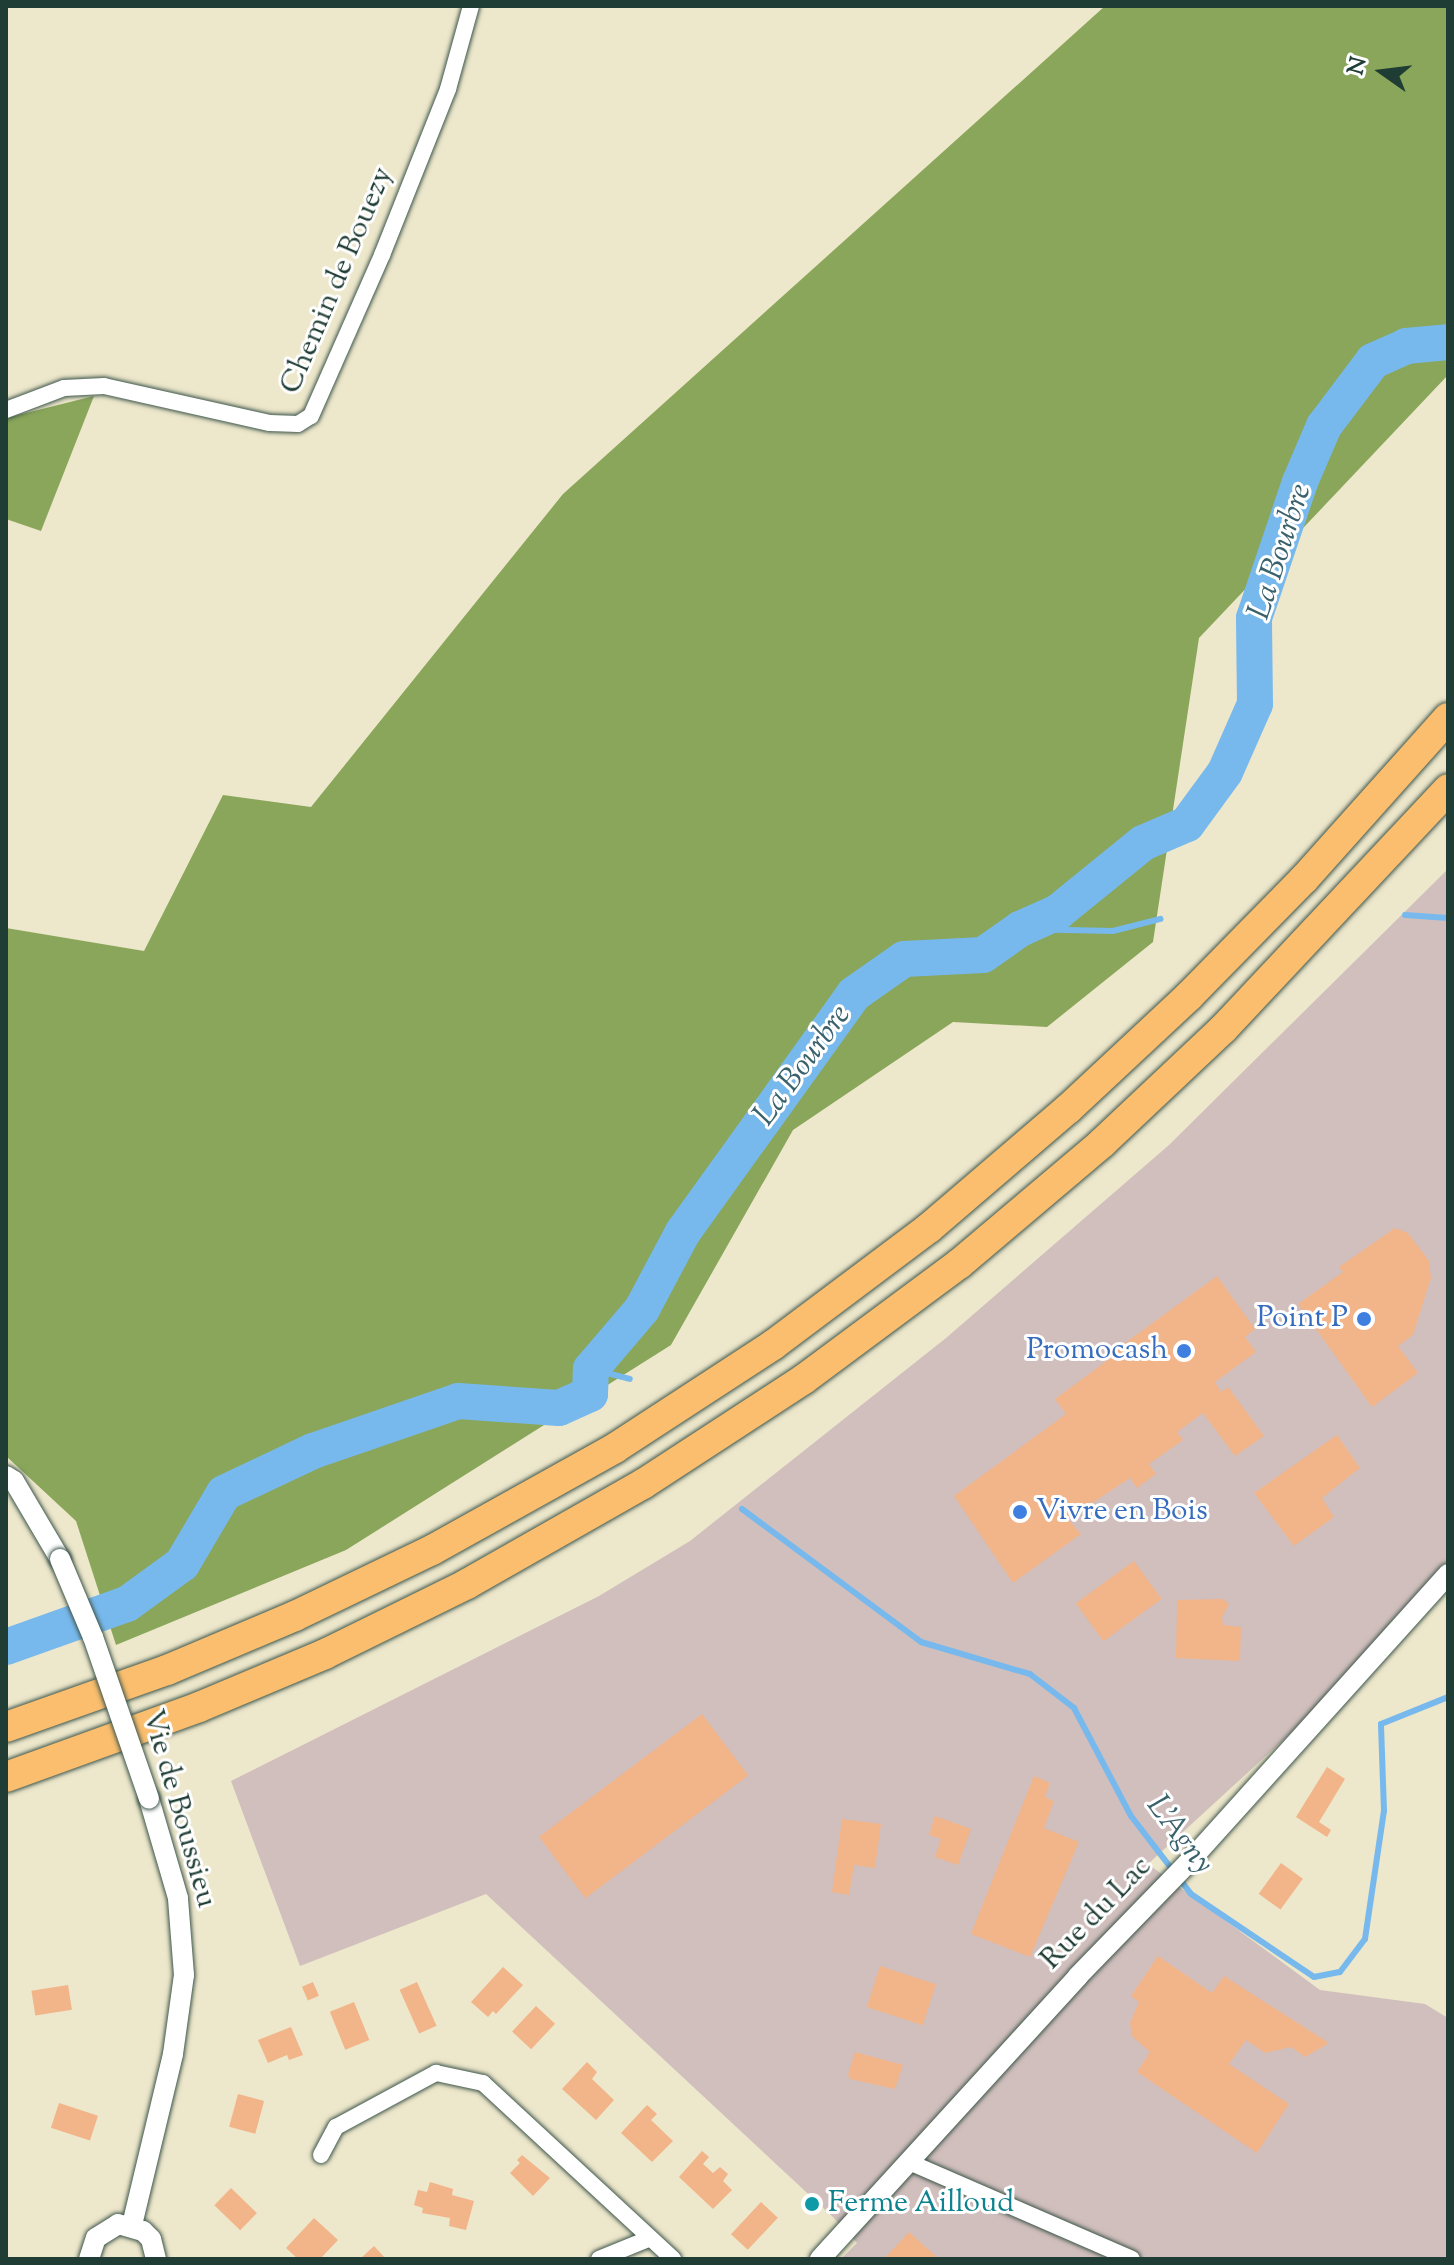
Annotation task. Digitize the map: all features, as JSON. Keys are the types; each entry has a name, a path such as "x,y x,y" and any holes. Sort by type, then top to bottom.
{"highway":[{"path":"6,1727 167,1670 295,1616 432,1550 615,1448 773,1345 917,1238 1068,1109 1189,996 1304,879 1448,718"},
{"path":"6,1777 213,1701 325,1654 467,1584 643,1484 793,1387 959,1264 1102,1143 1223,1029 1448,789"}],"street":[{"name":"Chemin de Bouezy","path":"6,410 64,388 104,386 270,423 298,424 311,416 382,255 448,89 471,6"},
{"name":"Vie de Boussieu","path":"6,1476 14,1481 60,1559 93,1637 149,1799 178,1898 184,1975 173,2054 132,2225"},
{"name":"Rue du Lac","path":"820,2259 1188,1863 1448,1574"},
{"path":"321,2155 336,2127 436,2073 483,2083 673,2259"},
{"path":"909,2162 1132,2259"},
{"path":"89,2259 96,2238 106,2229 132,2225 151,2239 156,2259"},
{"path":"599,2259 648,2239"}],"shaded area":[{"path":"1448,869 1448,1589 1148,1864 1320,1990 1425,2004 1448,2018 1448,2259 841,2259 857,2243 833,2217 486,1894 300,1966 231,1781 599,1596 690,1541 946,1338 1169,1145"}],"green space":[{"path":"1105,6 1448,6 1448,375 1199,638 1153,942 1047,1027 953,1022 793,1130 671,1345 346,1550 116,1645 76,1521 6,1456 6,928 144,951 223,795 311,807 563,494"},
{"path":"94,396 41,531 6,519 6,418"}],"building":[{"name":"Point P","path":"1395,1228 1408,1233 1429,1261 1431,1278 1413,1335 1398,1346 1418,1373 1372,1407 1298,1304 1343,1272 1339,1267"},
{"path":"1217,1276 1255,1329 1245,1337 1256,1352 1215,1382 1221,1392 1228,1387 1264,1436 1235,1456 1203,1413 1177,1432 1183,1440 1149,1464 1156,1474 1137,1488 1130,1478 1068,1519 1081,1534 1013,1583 954,1496 1066,1414 1055,1399 1112,1357 1110,1354"},
{"path":"1337,1435 1360,1468 1322,1498 1334,1517 1294,1546 1254,1493"},
{"path":"1134,1561 1162,1599 1103,1641 1076,1603"},
{"path":"1223,1599 1229,1604 1222,1617 1223,1625 1241,1627 1240,1661 1176,1658 1177,1600"},
{"path":"702,1714 748,1775 585,1898 539,1837"},
{"path":"1327,1767 1345,1779 1319,1822 1331,1830 1327,1837 1296,1817"},
{"path":"1034,1776 1050,1783 1045,1797 1054,1801 1044,1828 1079,1842 1030,1957 971,1934"},
{"path":"935,1816 971,1829 958,1865 935,1857 941,1839 929,1835"},
{"path":"842,1819 881,1824 875,1868 854,1865 849,1895 832,1892"},
{"path":"1281,1863 1303,1879 1281,1910 1259,1894"},
{"path":"1158,1956 1212,1993 1224,1976 1329,2043 1305,2057 1291,2047 1265,2053 1246,2040 1229,2064 1289,2104 1257,2153 1137,2072 1150,2052 1132,2036 1130,2023 1139,2002 1131,1996"},
{"path":"880,1966 936,1984 923,2025 867,2007"},
{"path":"503,1967 523,1985 496,2014 493,2011 488,2017 471,2002"},
{"path":"313,1982 319,1996 308,2000 302,1987"},
{"path":"417,1982 437,2026 419,2034 400,1990"},
{"path":"68,1985 72,2010 35,2015 31,1991"},
{"path":"354,2002 369,2040 345,2050 330,2012"},
{"path":"536,2006 555,2024 531,2049 512,2032"},
{"path":"291,2027 303,2055 289,2060 287,2055 268,2063 258,2040"},
{"path":"855,2052 903,2065 895,2089 850,2079 848,2075"},
{"path":"587,2062 597,2072 592,2079 614,2100 596,2120 562,2089"},
{"path":"238,2094 264,2101 255,2134 229,2127"},
{"path":"59,2103 98,2116 90,2140 51,2128"},
{"path":"647,2105 657,2114 651,2120 673,2141 652,2162 621,2133"},
{"path":"702,2151 709,2157 703,2164 713,2173 720,2167 728,2174 723,2181 732,2190 713,2209 679,2177"},
{"path":"522,2155 550,2178 533,2196 510,2173 520,2163 517,2160"},
{"path":"430,2182 453,2189 452,2195 474,2201 466,2230 449,2226 450,2218 422,2213 423,2208 414,2205 418,2190 427,2192"},
{"path":"231,2188 257,2213 240,2230 214,2205"},
{"name":"Ferme Ailloud","path":"811,2196 821,2204 815,2212 805,2204"},
{"path":"761,2202 778,2218 748,2250 731,2234"},
{"path":"314,2218 338,2240 320,2259 298,2259 286,2248"},
{"path":"909,2232 939,2259 884,2259"},
{"path":"374,2246 386,2259 360,2259"}],"waterway":[{"name":"La Bourbre","path":"6,1647 127,1604 182,1564 224,1493 313,1451 458,1401 559,1408 590,1394 591,1369 642,1309 683,1232 854,994 904,959 983,955 1020,929 1058,912 1143,843 1187,824 1225,772 1255,704 1254,618 1300,482 1324,426 1373,361 1406,346 1448,342"},
{"path":"1405,915 1448,918"},
{"path":"1020,929 1113,931 1160,919"},
{"name":"L'Agny","path":"591,1369 630,1379"},
{"name":"L'Agny","path":"742,1509 921,1642 1030,1674 1074,1708 1131,1816 1191,1894 1314,1977 1340,1972 1365,1939 1384,1811 1381,1724 1448,1697"}],"place":[{"name":"Point P","path":"1364,1319"},
{"name":"Promocash","path":"1184,1351"},
{"name":"Vivre en Bois","path":"1020,1512"},
{"name":"Ferme Ailloud","path":"812,2204"}]}
